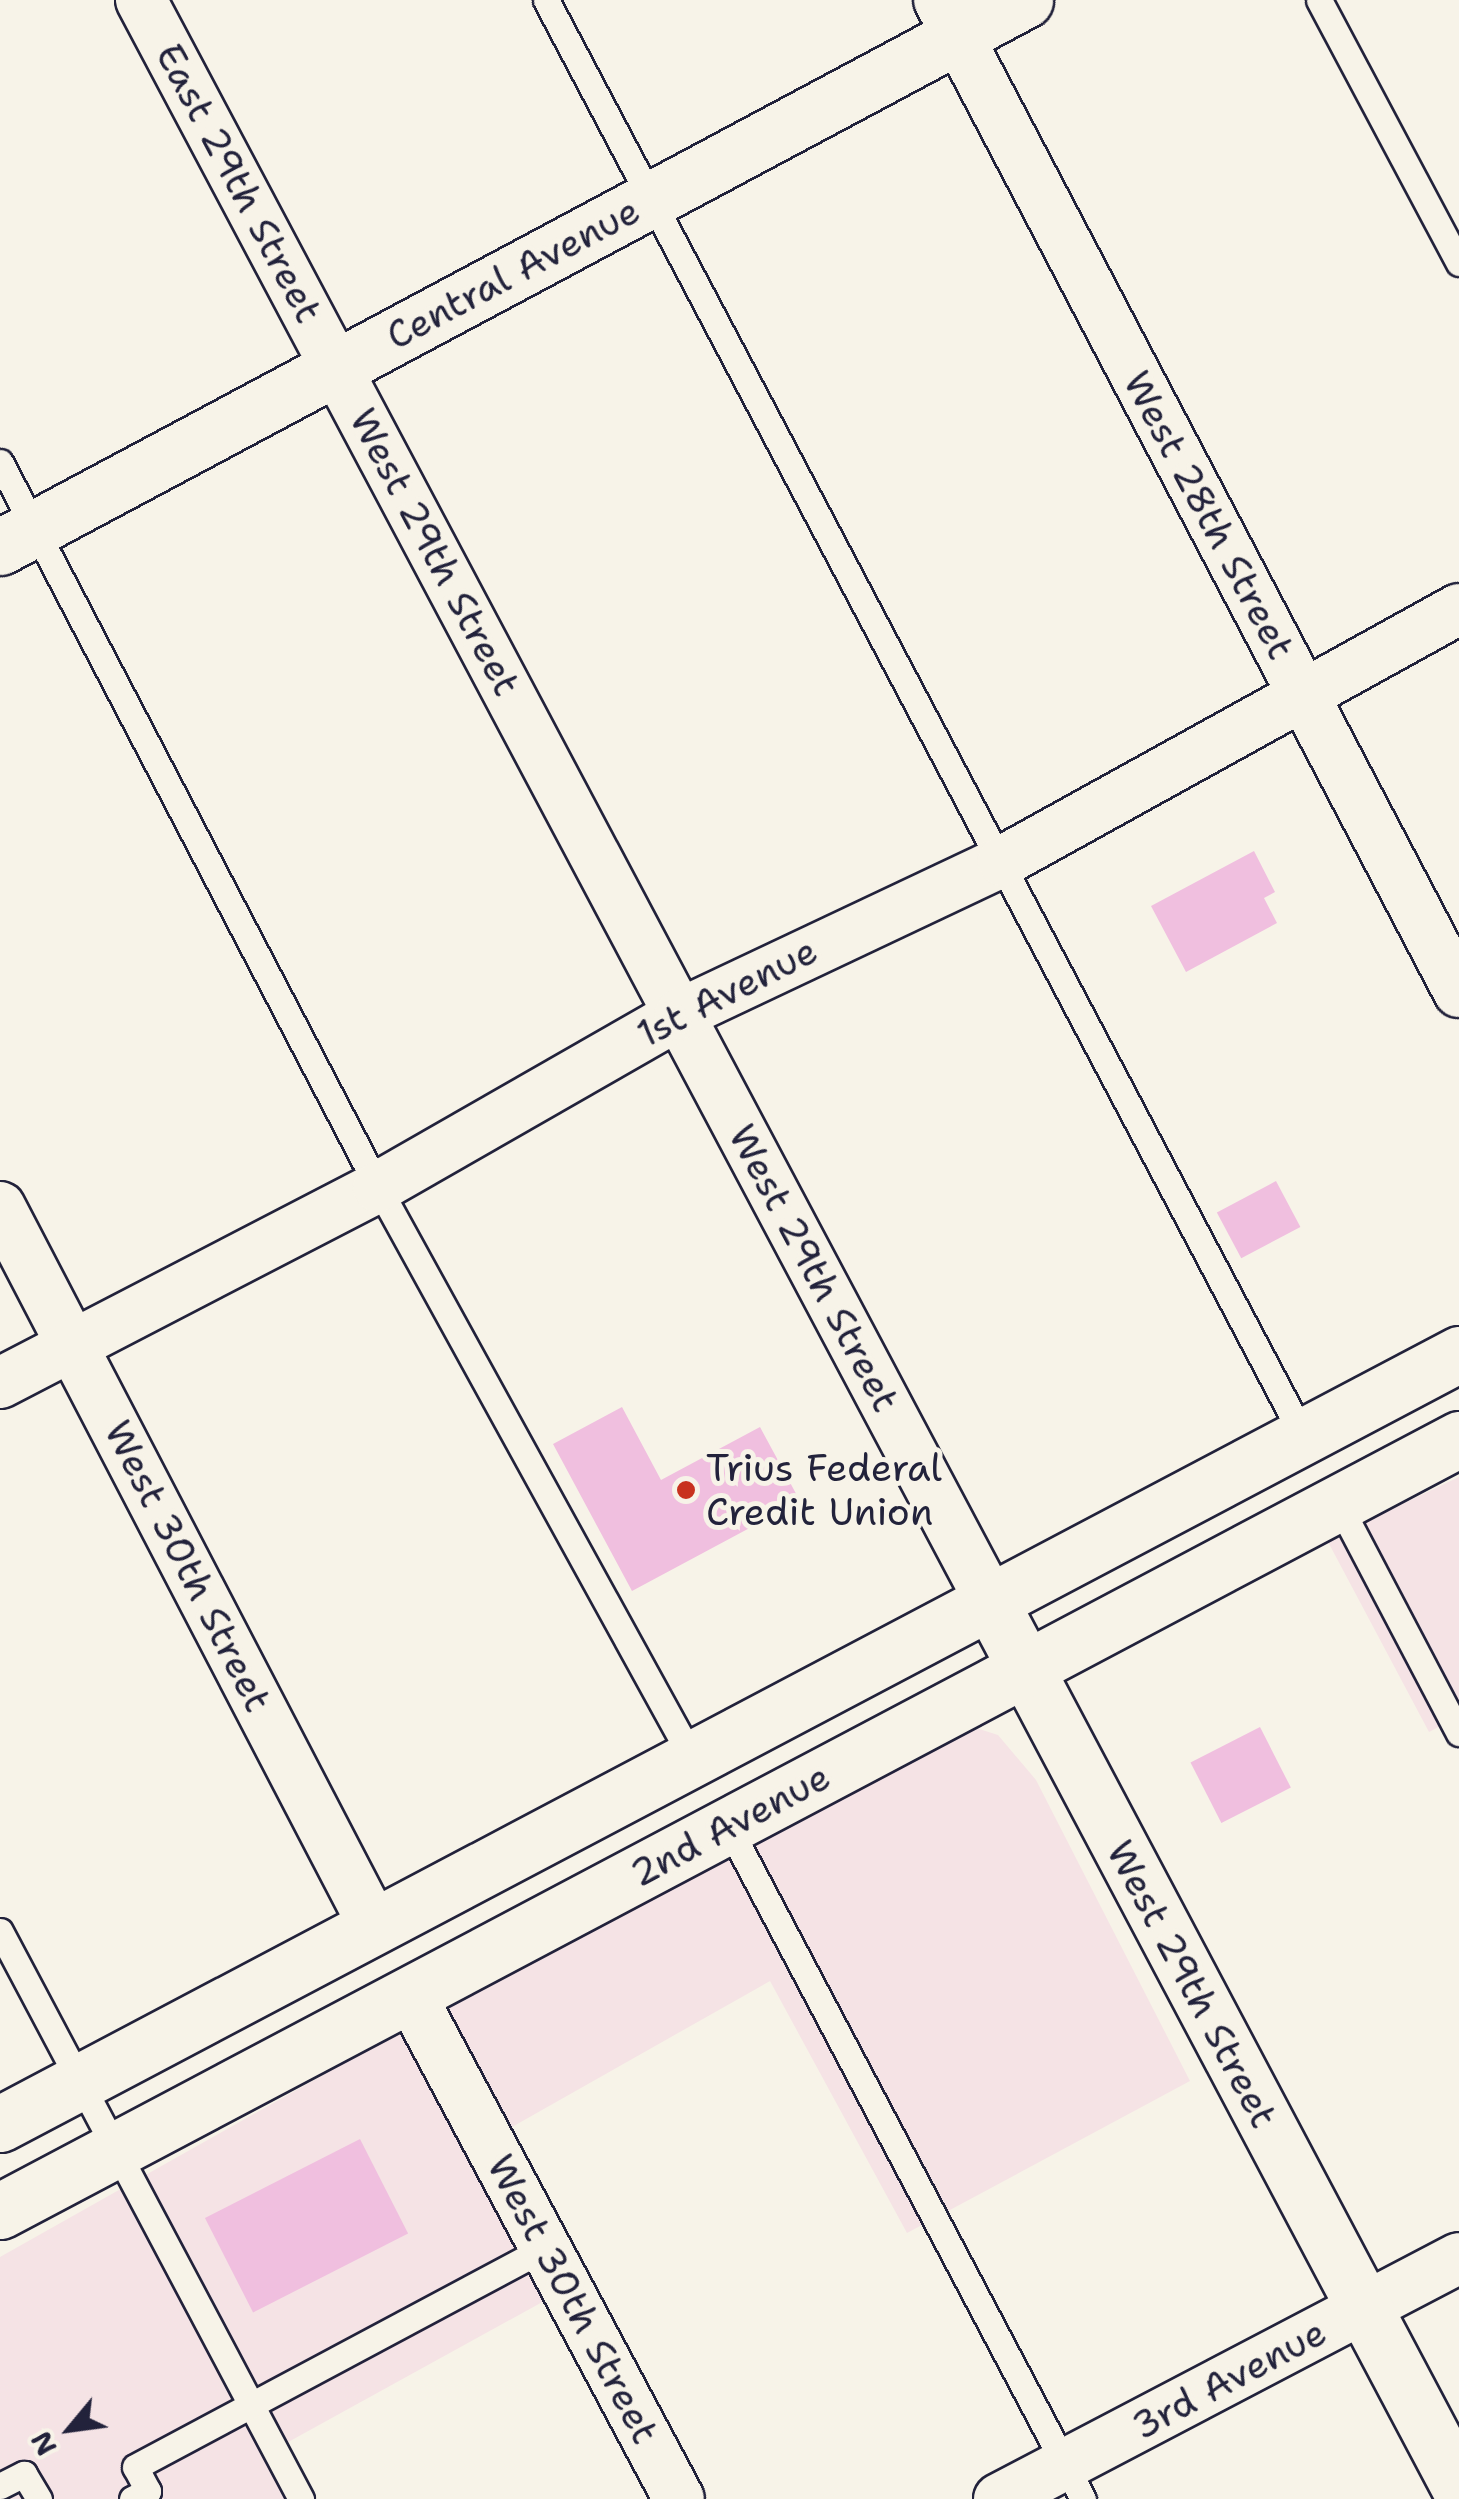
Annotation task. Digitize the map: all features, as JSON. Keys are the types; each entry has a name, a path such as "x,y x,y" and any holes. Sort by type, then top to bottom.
{"main road":[{"name":"Central Avenue","path":"17,538 652,200 949,19 1026,0"},
{"name":"2nd Avenue","path":"0,2124 1459,1354"},
{"name":"2nd Avenue","path":"0,2211 1459,1438"},
{"name":"West 29th Street","path":"990,1601 1459,2487"}],"street":[{"name":"East 29th Street","path":"141,0 336,367"},
{"name":"West 28th Street","path":"949,19 1459,992"},
{"name":"West 29th Street","path":"336,367 990,1601"},
{"name":"1st Avenue","path":"0,1383 378,1187 680,1014 1003,861 1305,698 1459,609"},
{"name":"West 30th Street","path":"0,1207 374,1926"},
{"name":"West 30th Street","path":"410,1994 679,2499"},
{"name":"3rd Avenue","path":"1000,2499 1074,2482 1364,2308 1459,2258"}],"lane":[{"path":"546,0 1003,861 1302,1436"},
{"path":"1319,0 1459,263"},
{"path":"0,462 17,538 692,1758"},
{"path":"1338,1503 1459,1733"},
{"path":"728,1826 1074,2482"},
{"path":"0,1931 83,2080 301,2499"},
{"path":"132,2499 148,2491 134,2467 545,2248"},
{"path":"0,2486 24,2474 38,2499"}],"shaded area":[{"path":"1459,1477 1459,1716 1429,1732 1327,1540"},
{"path":"973,1727 998,1735 1036,1780 1190,2081 907,2233 770,1981 512,2127 584,2279 281,2446 307,2499 0,2499 0,2257 371,2048"}],"building":[{"path":"1254,851 1275,892 1264,898 1277,923 1186,972 1151,906"},
{"path":"1276,1181 1300,1227 1241,1258 1217,1212"},
{"name":"Trius Federal Credit Union","path":"622,1407 661,1480 760,1427 800,1501 632,1591 553,1444"},
{"path":"1260,1727 1291,1788 1221,1823 1191,1762"},
{"path":"360,2139 408,2233 253,2312 205,2218"}],"place":[{"name":"Trius Federal Credit Union","path":"686,1490"}]}
